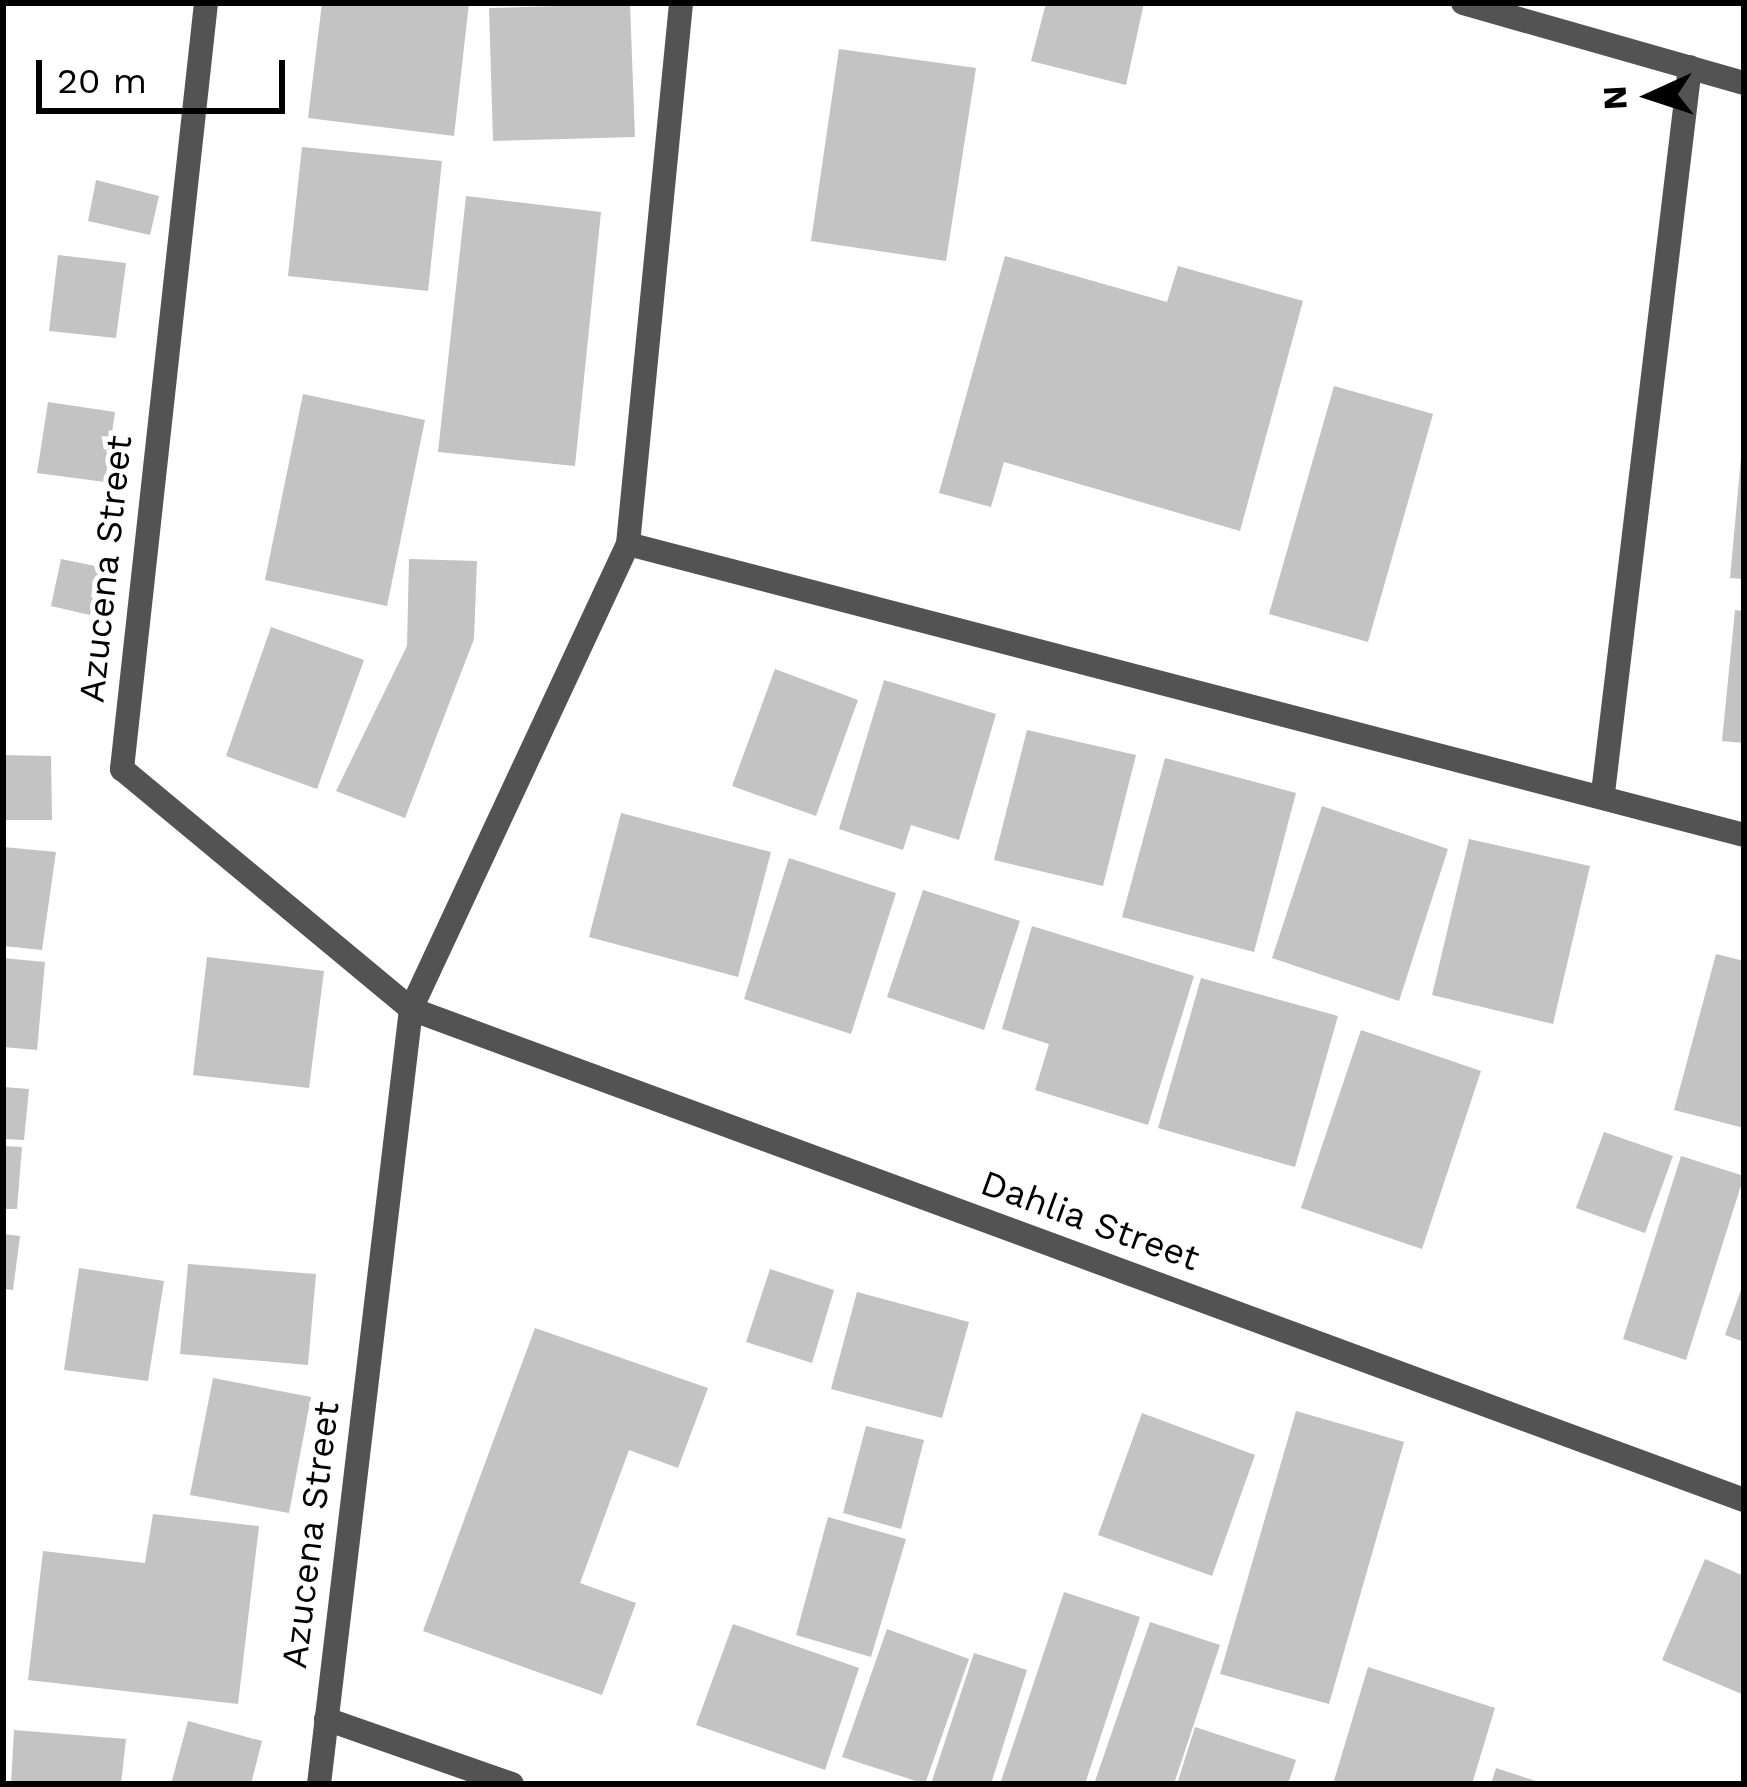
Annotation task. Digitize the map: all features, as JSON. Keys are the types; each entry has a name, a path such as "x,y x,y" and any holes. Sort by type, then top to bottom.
{"street":[{"name":"Azucena Street","path":"206,3 122,770 411,1009"},
{"name":"Azucena Street","path":"320,1784 411,1009 628,544 681,3"},
{"path":"1462,3 1744,83"},
{"path":"1603,793 1690,67"},
{"path":"628,544 1603,793 1744,835"},
{"name":"Dahlia Street","path":"411,1009 1744,1501"},
{"path":"326,1719 512,1784"}],"building":[{"path":"322,3 469,3 454,136 308,118"},
{"path":"1046,3 1144,3 1126,85 1031,61"},
{"path":"630,4 635,137 493,141 489,8"},
{"path":"839,49 976,68 946,261 811,241"},
{"path":"302,147 442,161 428,291 288,276"},
{"path":"96,180 159,196 150,235 88,221"},
{"path":"466,196 601,212 575,466 438,452"},
{"path":"58,255 126,263 116,338 49,331"},
{"path":"1005,256 1167,302 1178,266 1303,301 1240,531 1004,462 991,507 939,493"},
{"path":"1334,386 1433,414 1368,642 1269,614"},
{"path":"303,394 425,420 387,606 265,580"},
{"path":"48,402 115,412 105,482 37,473"},
{"path":"1744,458 1744,579 1730,578"},
{"path":"61,559 100,567 90,615 51,606"},
{"path":"409,559 477,561 474,639 405,818 336,791 407,646"},
{"path":"1735,610 1744,611 1744,743 1722,741"},
{"path":"271,627 364,660 317,789 226,756"},
{"path":"775,669 858,700 816,816 732,786"},
{"path":"884,680 996,714 959,840 911,825 903,850 839,829"},
{"path":"1027,730 1136,755 1103,886 994,860"},
{"path":"3,755 51,756 52,820 3,820"},
{"path":"1165,758 1296,793 1254,952 1122,917"},
{"path":"1322,806 1448,849 1399,1001 1272,958"},
{"path":"621,813 771,852 738,977 589,937"},
{"path":"1469,839 1590,866 1553,1024 1432,995"},
{"path":"3,847 56,852 42,950 3,946"},
{"path":"789,858 896,893 851,1034 744,999"},
{"path":"923,890 1020,921 984,1030 887,997"},
{"path":"1032,926 1194,976 1148,1125 1035,1090 1049,1044 1002,1029"},
{"path":"1716,954 1744,961 1744,1128 1674,1110"},
{"path":"207,957 324,971 309,1088 193,1075"},
{"path":"3,958 45,962 37,1050 3,1047"},
{"path":"1201,978 1338,1016 1295,1167 1158,1128"},
{"path":"1361,1030 1481,1071 1422,1249 1301,1208"},
{"path":"3,1087 29,1089 24,1140 3,1139"},
{"path":"1604,1132 1673,1156 1645,1233 1576,1208"},
{"path":"3,1146 22,1147 17,1209 3,1209"},
{"path":"1681,1156 1744,1176 1686,1360 1623,1339"},
{"path":"3,1234 20,1236 13,1290 3,1289"},
{"path":"188,1264 316,1274 308,1365 180,1354"},
{"path":"79,1268 164,1281 148,1381 64,1370"},
{"path":"770,1269 834,1290 812,1363 746,1342"},
{"path":"1744,1284 1744,1342 1725,1335"},
{"path":"857,1292 969,1322 942,1418 831,1389"},
{"path":"535,1328 708,1388 678,1468 629,1450 580,1583 636,1603 602,1695 423,1631"},
{"path":"213,1378 311,1397 289,1513 190,1495"},
{"path":"1296,1411 1404,1442 1329,1704 1220,1674"},
{"path":"1142,1413 1255,1455 1212,1576 1098,1535"},
{"path":"866,1426 924,1440 901,1529 843,1513"},
{"path":"153,1514 259,1526 238,1704 28,1680 43,1551 145,1563"},
{"path":"828,1517 906,1539 871,1657 796,1635"},
{"path":"1705,1559 1744,1576 1744,1695 1662,1660"},
{"path":"1064,1592 1140,1617 1085,1784 1000,1784"},
{"path":"1150,1622 1220,1645 1174,1784 1094,1784"},
{"path":"733,1624 859,1668 825,1770 696,1725"},
{"path":"887,1629 969,1659 925,1784 842,1757"},
{"path":"974,1653 1027,1670 991,1784 931,1784"},
{"path":"1368,1667 1495,1708 1472,1784 1333,1784"},
{"path":"188,1721 262,1741 251,1784 171,1784"},
{"path":"1195,1727 1296,1760 1288,1784 1177,1784"},
{"path":"14,1730 126,1739 121,1784 11,1784"},
{"path":"1496,1768 1542,1783 1542,1784 1491,1784"}]}
